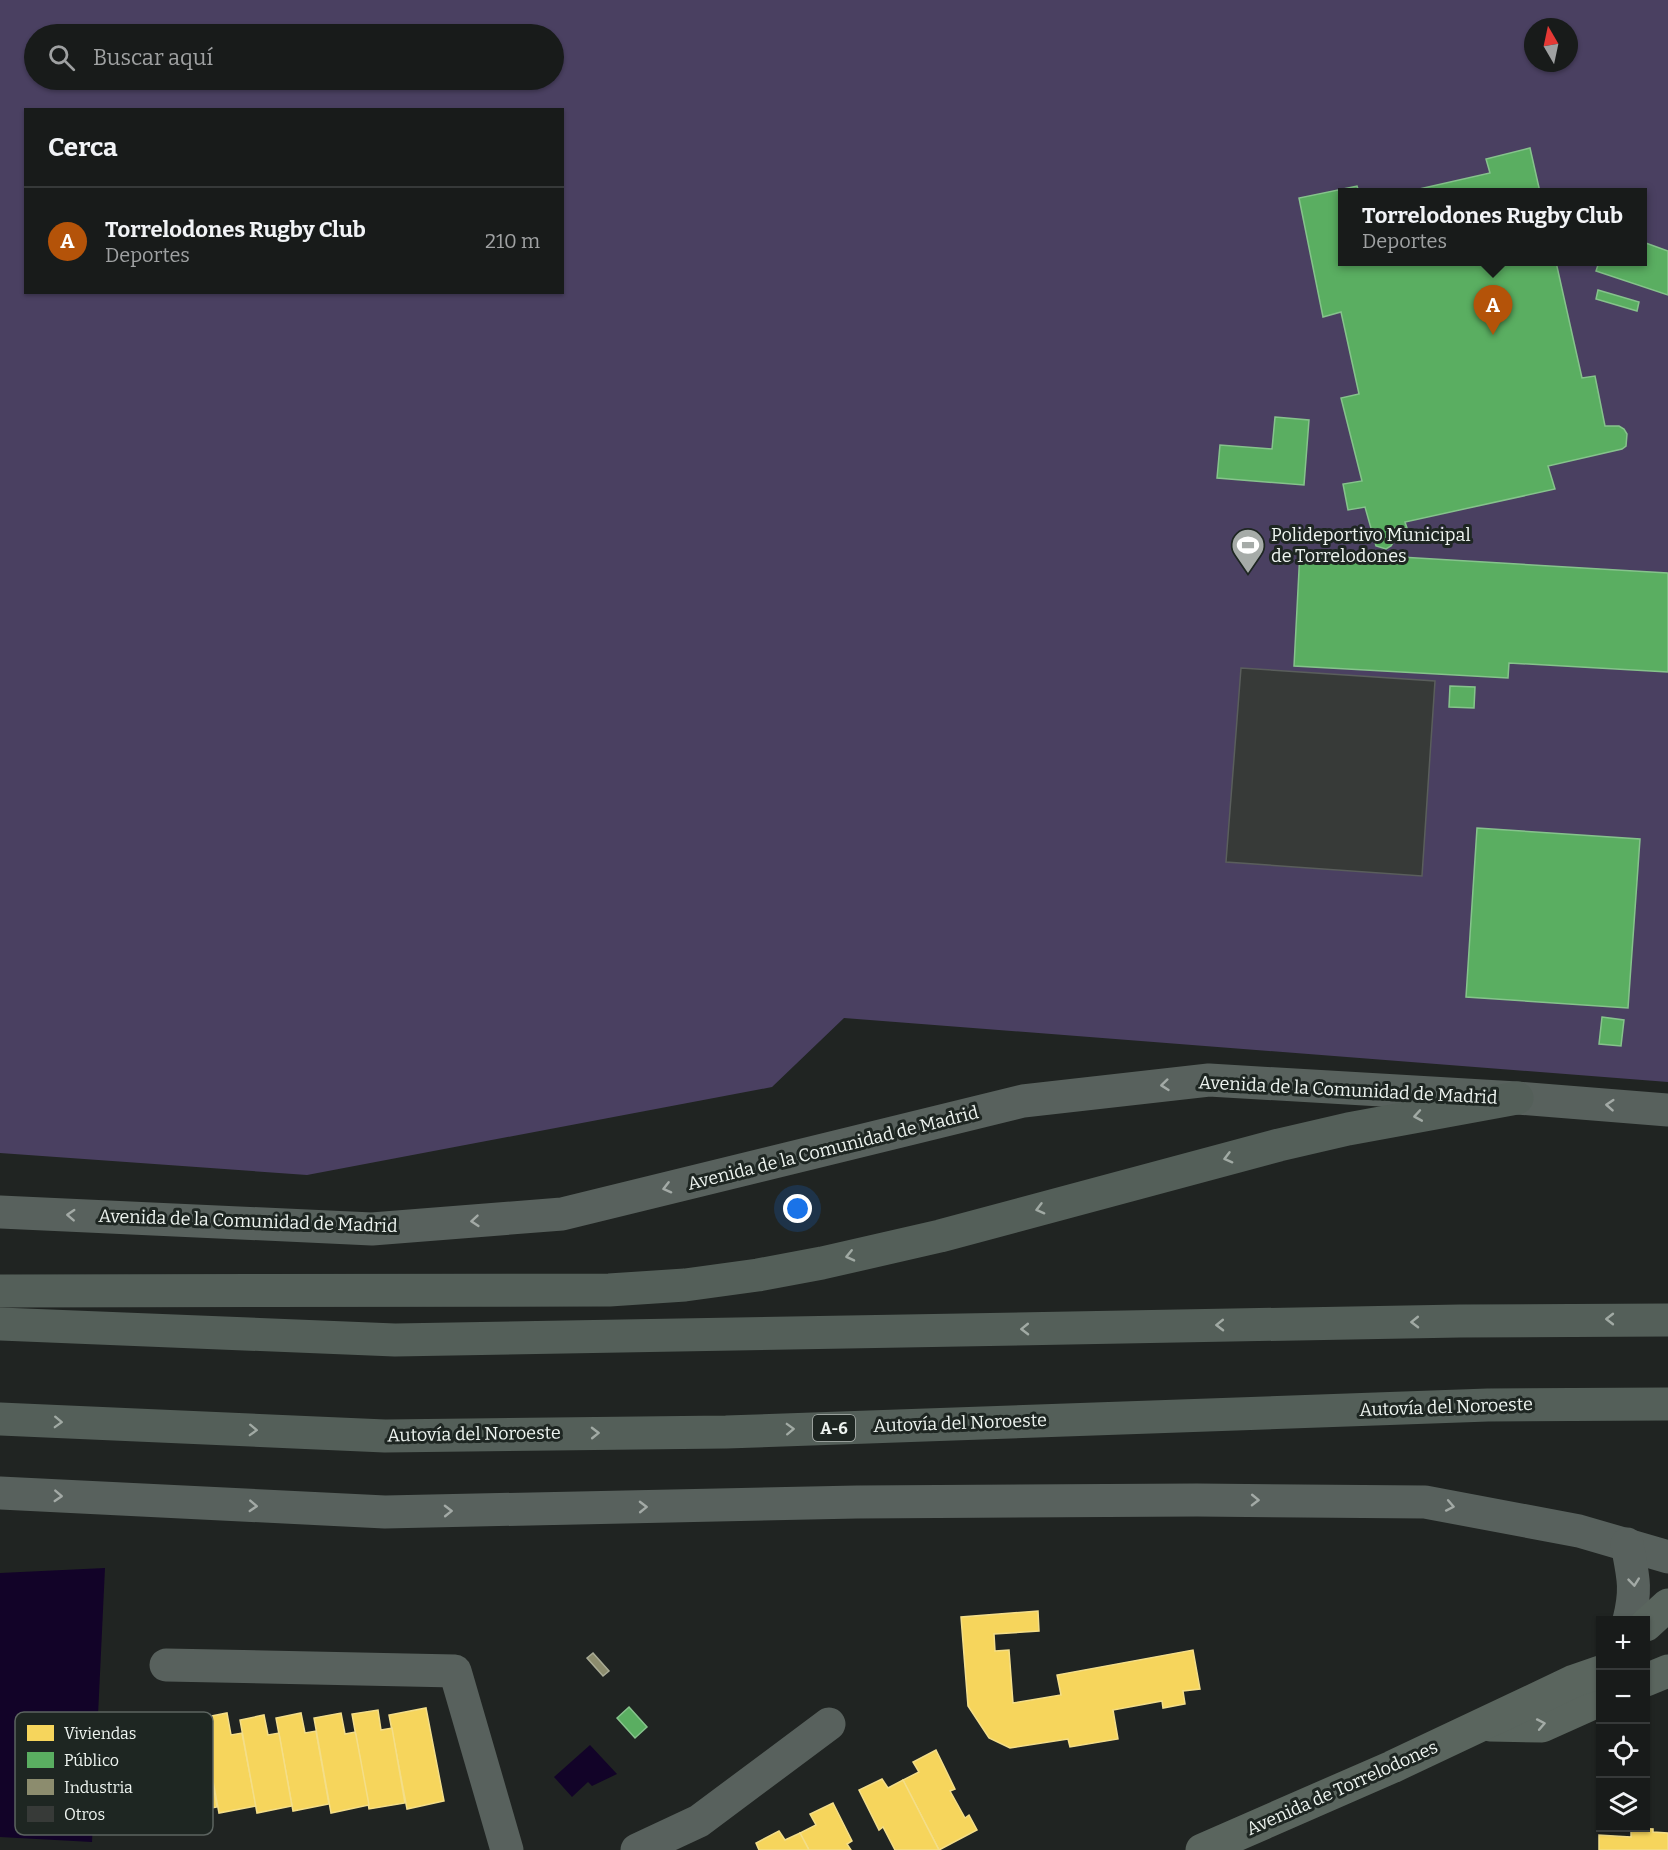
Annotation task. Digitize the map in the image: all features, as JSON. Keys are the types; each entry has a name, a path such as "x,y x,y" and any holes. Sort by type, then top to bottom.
{"highway":[{"path":"0,1291 609,1290 685,1285 758,1275 940,1236 1291,1142 1348,1129 1517,1098"},
{"path":"0,1324 395,1340 1460,1321 1668,1320"},
{"name":"Autovía del Noroeste","path":"0,1419 385,1436 726,1432 1488,1405 1668,1404"}],"main road":[{"path":"1650,1621 1668,1605"},
{"path":"1650,1654 1668,1647"},
{"path":"1650,1678 1668,1671"},
{"name":"Avenida de Torrelodones","path":"1202,1850 1392,1767 1587,1677"},
{"name":"Avenida de Torrelodones","path":"1483,1724 1542,1726 1596,1702"}],"street":[{"name":"Avenida de la Comunidad de Madrid","path":"0,1212 372,1229 562,1214 1023,1101 1209,1080 1517,1098 1668,1110"},
{"path":"0,1493 385,1512 857,1502 1197,1500 1425,1502 1579,1531 1668,1557"},
{"path":"1627,1544 1635,1584 1630,1616"},
{"path":"166,1665 455,1671 507,1850"},
{"path":"637,1850 699,1821 829,1724"}],"shaded area":[{"path":"0,0 1668,0 1668,1082 844,1018 772,1087 307,1175 0,1153"},
{"path":"105,1568 98,1712 15,1712 15,1835 92,1835 92,1842 0,1837 0,1573"},
{"path":"590,1745 617,1774 592,1786 588,1782 572,1797 554,1777"}],"building: Viviendas":[{"path":"1038,1611 1039,1631 994,1634 995,1651 1009,1650 1013,1703 1061,1695 1057,1675 1193,1650 1200,1689 1183,1691 1185,1704 1163,1708 1162,1701 1113,1710 1118,1739 1070,1747 1068,1739 1010,1748 989,1738 968,1706 961,1617"},
{"path":"426,1708 444,1801 407,1809 389,1715"},
{"path":"378,1710 381,1730 392,1728 405,1803 369,1809 352,1714"},
{"path":"227,1713 231,1735 242,1733 256,1806 219,1813 213,1781 213,1716"},
{"path":"301,1713 305,1733 316,1731 329,1804 293,1811 276,1718"},
{"path":"341,1713 345,1734 355,1732 356,1735 369,1805 331,1813 314,1718"},
{"path":"264,1715 268,1735 279,1733 292,1806 257,1813 240,1720"},
{"path":"936,1750 955,1789 950,1791 965,1818 969,1815 977,1830 939,1850 903,1780 919,1772 913,1762"},
{"path":"882,1779 888,1788 903,1780 939,1850 895,1850 883,1827 879,1830 859,1790"},
{"path":"213,1785 217,1807 213,1808"},
{"path":"833,1803 852,1841 847,1844 851,1850 809,1850 800,1833 816,1825 810,1814"},
{"path":"1650,1829 1653,1829 1653,1832 1668,1833 1668,1850 1599,1850 1599,1835 1631,1837 1631,1832 1650,1832"},
{"path":"779,1831 785,1840 800,1833 809,1850 759,1850 756,1843"}],"building: Público":[{"path":"1530,148 1539,188 1424,188 1490,173 1486,159"},
{"path":"1338,190 1338,266 1557,266 1582,378 1595,376 1605,426 1619,426 1624,429 1627,434 1626,446 1622,449 1548,466 1555,489 1405,522 1407,528 1393,528 1394,541 1391,546 1386,549 1376,546 1365,507 1348,510 1343,484 1362,481 1341,398 1359,394 1341,312 1323,317 1299,198"},
{"path":"1647,243 1668,251 1668,295 1596,271 1598,266 1647,266"},
{"path":"1598,290 1639,302 1637,311 1596,299"},
{"path":"1275,417 1309,420 1304,485 1217,478 1220,445 1272,449"},
{"path":"1300,551 1668,573 1668,672 1509,663 1508,678 1294,666"},
{"path":"1450,686 1475,687 1474,708 1449,707"},
{"path":"1477,828 1640,839 1628,1008 1466,997"},
{"path":"1602,1017 1624,1020 1621,1046 1599,1044"},
{"path":"629,1707 647,1727 635,1738 617,1718"}],"building: Industria":[{"path":"593,1653 609,1671 603,1676 587,1658"}],"building: Otros":[{"path":"1241,668 1435,681 1422,876 1226,862"}],"place":[{"name":"Torrelodones Rugby Club","path":"1493,335"},
{"name":"Polideportivo Municipal de Torrelodones","path":"1248,574"}]}
